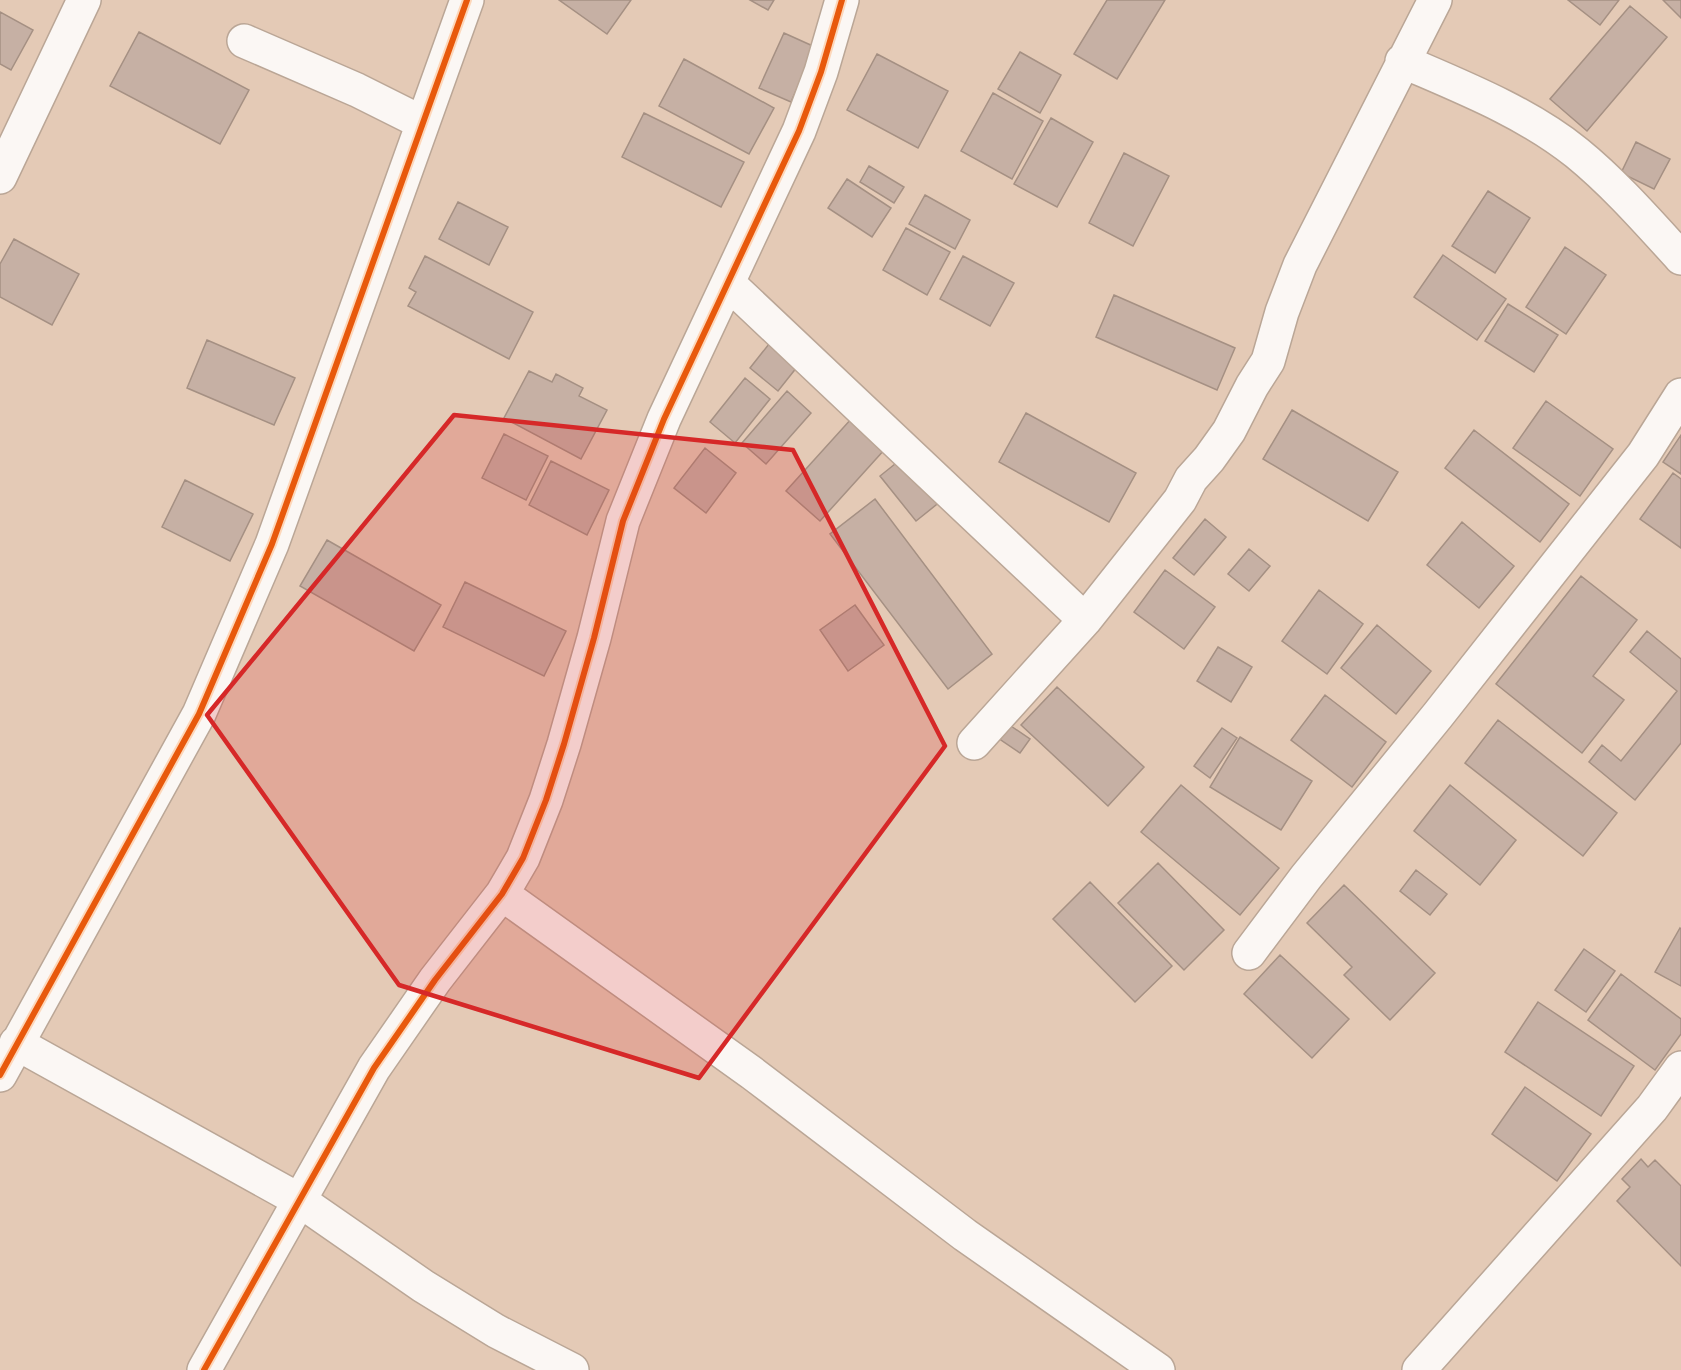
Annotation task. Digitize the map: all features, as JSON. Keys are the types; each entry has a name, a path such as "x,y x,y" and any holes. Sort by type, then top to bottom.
{"street":[{"path":"0,177 84,0"},
{"path":"0,1075 199,714 272,544 467,0"},
{"path":"204,1370 374,1068 435,980 502,894 523,858 546,800 581,686 623,521 664,419 799,131 821,72 842,0"},
{"path":"974,743 1085,620 1180,500 1191,479 1229,431 1252,386 1268,361 1282,312 1300,265 1433,0"},
{"path":"244,41 357,90 423,123"},
{"path":"1402,61 1475,93 1533,123 1576,152 1612,184 1681,258"},
{"path":"728,283 1085,620"},
{"path":"1249,953 1306,877 1431,724 1643,454 1681,395"},
{"path":"502,894 752,1073 965,1235 1158,1370"},
{"path":"16,1043 299,1200 496,1331 572,1370"},
{"path":"1419,1370 1652,1108 1681,1068"}],"highlighted area":[{"path":"454,415 793,450 945,746 699,1078 399,985 207,715"}],"building":[{"path":"559,0 631,0 607,34"},
{"path":"750,0 774,0 768,10"},
{"path":"1107,0 1165,0 1117,79 1074,54"},
{"path":"1568,0 1619,0 1600,25"},
{"path":"1663,0 1681,0 1681,18"},
{"path":"1630,6 1667,37 1587,131 1550,99"},
{"path":"0,12 33,30 11,70 0,64"},
{"path":"139,32 249,90 220,144 110,86"},
{"path":"784,33 815,47 791,102 759,88"},
{"path":"1020,52 1061,75 1040,113 998,89"},
{"path":"877,54 948,91 918,148 847,110"},
{"path":"684,59 774,108 749,154 659,106"},
{"path":"993,93 1043,121 1012,179 961,151"},
{"path":"644,113 744,162 721,207 622,157"},
{"path":"1051,118 1093,142 1057,207 1014,184"},
{"path":"1636,142 1670,159 1654,189 1621,173"},
{"path":"1124,153 1169,176 1133,246 1089,223"},
{"path":"869,166 904,187 894,203 860,182"},
{"path":"847,179 891,208 872,237 828,208"},
{"path":"1488,191 1530,218 1495,273 1452,246"},
{"path":"925,195 970,220 955,249 909,224"},
{"path":"458,202 508,227 489,265 439,239"},
{"path":"906,228 950,252 927,295 883,270"},
{"path":"14,239 79,274 52,325 0,297 0,264"},
{"path":"1565,247 1606,275 1566,334 1526,307"},
{"path":"1443,255 1506,299 1477,340 1414,297"},
{"path":"425,256 533,312 509,359 408,306 416,292 409,288"},
{"path":"963,256 1014,283 990,326 940,299"},
{"path":"1114,295 1235,348 1217,390 1096,337"},
{"path":"1508,304 1558,335 1534,372 1485,341"},
{"path":"207,340 295,378 274,425 187,388"},
{"path":"769,344 797,367 778,391 750,368"},
{"path":"529,371 552,382 556,374 583,388 579,396 607,410 581,459 504,418"},
{"path":"745,378 770,399 735,443 710,422"},
{"path":"787,391 811,413 766,464 742,443"},
{"path":"1546,401 1613,449 1580,496 1513,448"},
{"path":"1292,410 1398,472 1368,521 1263,459"},
{"path":"1026,413 1136,473 1109,522 999,462"},
{"path":"852,418 885,449 820,521 786,491"},
{"path":"1474,430 1569,504 1540,542 1445,468"},
{"path":"504,434 548,456 526,500 482,478"},
{"path":"1681,435 1681,474 1663,462"},
{"path":"705,448 736,473 706,513 674,488"},
{"path":"905,456 941,501 916,521 880,476"},
{"path":"551,461 609,490 587,535 529,505"},
{"path":"1673,473 1681,479 1681,548 1640,519"},
{"path":"185,480 253,514 230,561 162,527"},
{"path":"875,499 992,654 948,689 830,534"},
{"path":"1205,519 1226,537 1194,575 1173,558"},
{"path":"1462,522 1514,566 1479,608 1427,565"},
{"path":"327,540 441,605 414,651 300,586"},
{"path":"1249,549 1270,566 1249,591 1228,574"},
{"path":"1165,570 1215,607 1184,649 1134,612"},
{"path":"1581,576 1637,620 1593,676 1624,700 1582,753 1496,684"},
{"path":"465,582 566,631 544,676 443,627"},
{"path":"1319,590 1363,624 1327,674 1282,641"},
{"path":"855,605 884,645 848,671 820,630"},
{"path":"1377,625 1431,671 1396,714 1341,668"},
{"path":"1647,631 1681,659 1681,743 1635,800 1589,762 1602,745 1621,761 1677,691 1630,652"},
{"path":"1218,647 1252,667 1231,702 1197,681"},
{"path":"1057,687 1144,767 1108,806 1021,725"},
{"path":"1325,695 1386,742 1352,787 1291,740"},
{"path":"1498,720 1617,813 1583,856 1465,763"},
{"path":"1008,724 1030,739 1020,753 998,738"},
{"path":"1222,728 1237,738 1210,778 1194,766"},
{"path":"1240,737 1312,781 1281,830 1210,787"},
{"path":"1181,785 1279,868 1240,915 1141,832"},
{"path":"1450,785 1516,840 1480,885 1414,831"},
{"path":"1158,863 1224,930 1184,970 1118,903"},
{"path":"1416,870 1447,894 1430,915 1400,891"},
{"path":"1090,882 1172,966 1135,1002 1053,919"},
{"path":"1344,885 1435,973 1390,1020 1344,975 1352,967 1307,923"},
{"path":"1681,929 1681,986 1655,972"},
{"path":"1584,949 1615,971 1586,1012 1555,990"},
{"path":"1280,955 1349,1019 1312,1058 1244,994"},
{"path":"1621,974 1681,1019 1681,1034 1655,1070 1588,1020"},
{"path":"1538,1002 1634,1066 1601,1116 1505,1052"},
{"path":"1525,1087 1591,1134 1557,1181 1492,1134"},
{"path":"1641,1159 1648,1167 1655,1160 1681,1186 1681,1266 1617,1201 1630,1187 1622,1179"}],"cycle path":[{"path":"0,1075 199,714 272,544 467,0"},
{"path":"204,1370 374,1068 435,980 502,894 523,858 546,800 564,744 594,638 623,521 664,419 799,131 821,72 842,0"}]}
